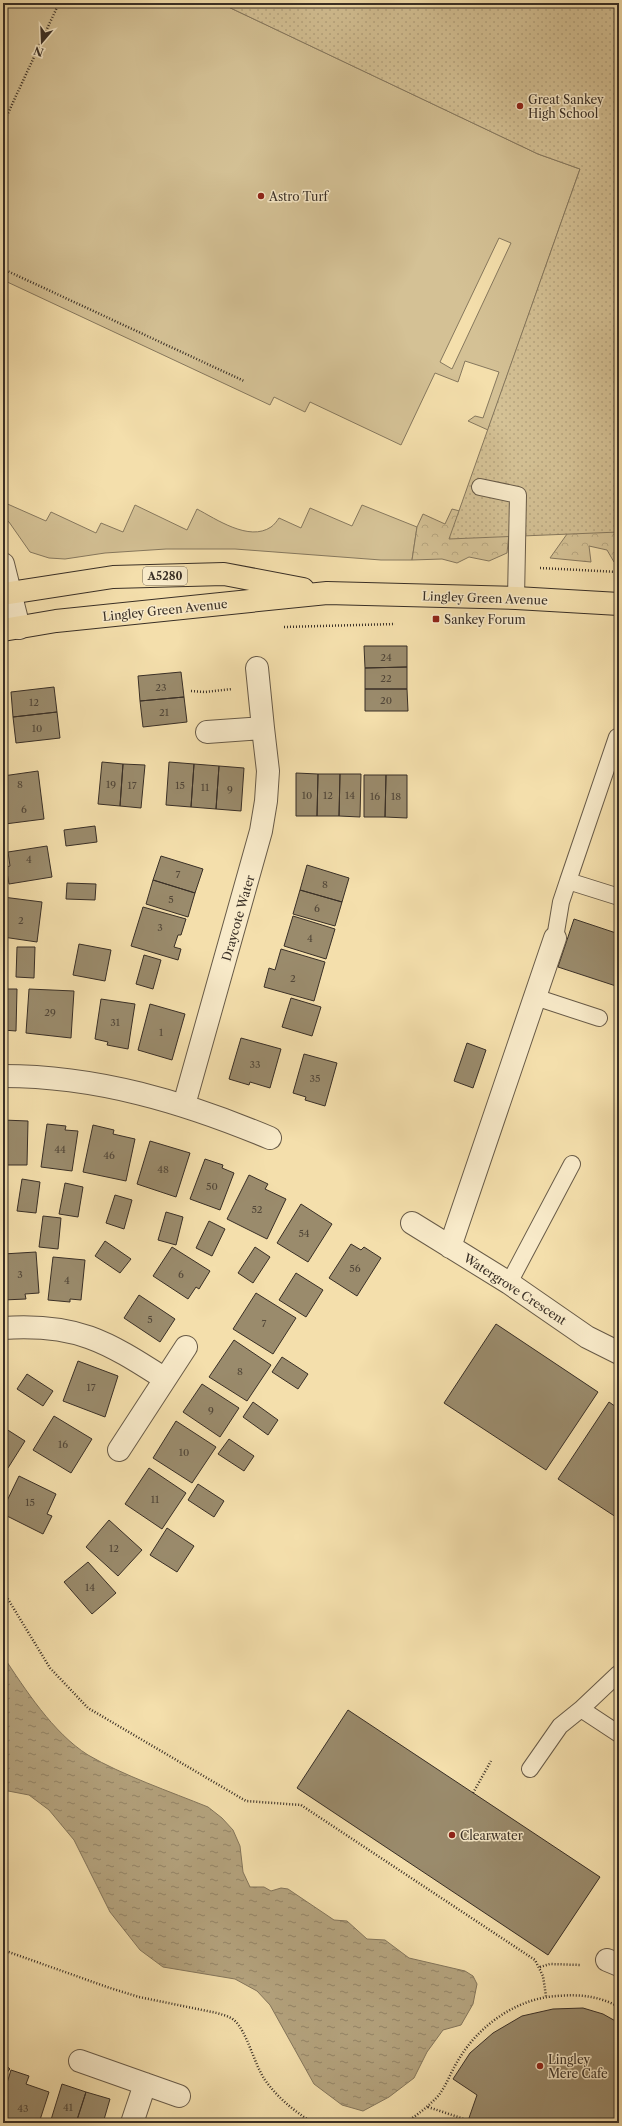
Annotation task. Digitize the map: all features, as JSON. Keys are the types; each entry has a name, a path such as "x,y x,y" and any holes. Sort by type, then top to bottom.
{"main road":[{"name":"Lingley Green Avenue","path":"7,593 113,577 224,574 327,593"},
{"name":"Lingley Green Avenue","path":"11,629 56,621 327,593 516,598 619,604"}],"street":[{"path":"3,564 11,629"},
{"name":"Draycote Water","path":"184,1105 261,831 268,771 258,677"},
{"path":"207,732 263,728"},
{"path":"450,1247 555,938"},
{"path":"3,1076 81,1081 129,1090 184,1105 270,1138"},
{"name":"Watergrove Crescent","path":"412,1223 510,1283 587,1337 619,1353"},
{"path":"3,1328 51,1328 92,1337 128,1355 165,1379"},
{"path":"119,1450 186,1347"},
{"path":"80,2061 178,2096"},
{"path":"132,2123 145,2084"}],"lane":[{"path":"480,487 518,494 516,598"},
{"path":"555,938 561,902 617,737"},
{"path":"568,881 619,898"},
{"path":"535,997 599,1018"},
{"path":"510,1283 572,1164"},
{"path":"530,1769 560,1726 581,1709 618,1674"},
{"path":"581,1709 619,1734"}],"path":[{"path":"3,124 59,3"},
{"path":"3,269 244,381"},
{"path":"545,568 619,572"},
{"path":"278,627 402,624"},
{"path":"190,691 205,692 258,677"},
{"path":"3,1591 50,1668 88,1708 246,1801 301,1805 535,1960 540,1967 546,1996"},
{"path":"474,1793 491,1761"},
{"path":"3,1950 139,1997 217,2013 228,2017 239,2026 258,2068 276,2094 289,2107 313,2123"},
{"path":"540,1967 563,1964 595,1966 613,1962"},
{"path":"405,2123 428,2107 447,2082 459,2058 480,2033 504,2013 527,2001 546,1996 581,1995 596,1998 619,2007"},
{"path":"428,2107 476,2123"}],"green space":[{"name":"Astro Turf","path":"3,3 220,3 538,154 580,169 488,430 468,421 475,416 483,418 499,372 465,361 458,382 435,373 401,445 310,402 305,412 274,397 270,405 3,280","holes":["499,238 511,243 452,369 440,362"]},
{"path":"220,3 619,3 619,532 449,539 580,169 538,154"},
{"path":"619,492 619,562 614,562 607,550 589,546 591,562 550,558 572,527"},
{"path":"3,502 46,521 51,512 96,533 101,523 123,532 135,505 187,530 197,509 223,523 243,531 262,531 271,527 279,518 301,528 310,508 352,526 362,505 417,527 412,560 381,560 235,549 166,549 105,553 65,559 49,558 30,552 9,522 3,518"},
{"path":"452,509 510,524 507,553 489,561 469,557 457,563 442,559 412,560 417,527 423,514 445,524"}],"water":[{"path":"3,1656 41,1710 75,1746 88,1755 116,1769 208,1807 222,1818 233,1830 240,1846 243,1872 250,1887 264,1887 271,1891 281,1888 288,1889 334,1920 347,1921 367,1939 385,1940 409,1958 465,1971 473,1976 477,1984 473,2004 461,2025 443,2030 427,2052 414,2078 389,2097 363,2111 342,2105 314,2084 270,2005 257,1991 235,1979 163,1967 140,1950 110,1912 74,1840 49,1810 29,1795 3,1790"}],"building":[{"path":"364,646 407,646 407,667 365,668"},
{"path":"407,667 407,689 365,689 365,668"},
{"path":"181,672 184,697 140,701 138,676"},
{"path":"54,687 57,712 13,717 11,692"},
{"path":"365,689 407,689 408,711 365,711"},
{"path":"184,697 187,722 143,727 140,701"},
{"path":"57,712 60,738 16,743 13,717"},
{"path":"102,762 123,764 120,806 98,804"},
{"path":"169,762 194,764 191,807 166,805"},
{"path":"123,764 145,765 141,808 120,806"},
{"path":"194,764 219,766 216,809 191,807"},
{"path":"219,766 244,768 241,811 216,809"},
{"path":"38,771 44,819 5,824 3,776"},
{"path":"296,773 318,774 317,816 296,816"},
{"path":"318,774 340,774 339,816 317,816"},
{"path":"340,774 361,774 360,817 339,816"},
{"path":"364,775 386,775 385,817 364,817"},
{"path":"386,775 407,775 407,818 385,817"},
{"path":"95,826 97,842 66,846 64,830"},
{"path":"47,846 52,877 9,884 6,867 10,866 8,852"},
{"path":"161,856 203,869 195,893 153,880"},
{"path":"307,865 349,878 342,902 300,890"},
{"path":"153,880 195,893 188,917 146,904"},
{"path":"67,883 96,884 95,900 66,899"},
{"path":"300,890 342,902 335,926 293,914"},
{"path":"3,897 42,902 37,942 3,937"},
{"path":"143,907 186,919 181,935 178,935 174,947 181,949 178,960 131,946"},
{"path":"293,916 335,929 326,959 284,946"},
{"path":"574,919 619,934 619,987 558,967"},
{"path":"79,944 111,950 105,981 73,975"},
{"path":"17,947 35,947 34,978 16,977"},
{"path":"281,949 325,962 314,1001 264,987 269,968 275,970"},
{"path":"144,955 161,960 153,989 136,984"},
{"path":"3,989 17,989 16,1031 3,1030"},
{"path":"29,989 74,991 71,1038 26,1033"},
{"path":"291,998 321,1007 312,1036 282,1027"},
{"path":"101,999 135,1004 128,1049 107,1045 108,1042 95,1039"},
{"path":"150,1004 185,1014 172,1060 138,1050"},
{"path":"241,1038 281,1049 270,1088 250,1082 249,1085 229,1079"},
{"path":"467,1043 486,1050 473,1088 454,1081"},
{"path":"304,1054 337,1063 325,1106 305,1100 306,1097 293,1093"},
{"path":"3,1120 28,1121 27,1165 3,1165"},
{"path":"47,1124 66,1126 65,1130 78,1131 72,1171 41,1167"},
{"path":"93,1125 114,1130 113,1134 135,1139 126,1181 83,1172"},
{"path":"150,1141 190,1153 176,1197 137,1184"},
{"path":"205,1159 223,1165 222,1168 234,1173 220,1210 190,1199"},
{"path":"249,1175 268,1184 265,1189 286,1199 267,1239 227,1219"},
{"path":"22,1179 40,1182 36,1213 17,1211"},
{"path":"65,1183 83,1187 78,1217 59,1214"},
{"path":"115,1195 132,1200 124,1229 106,1223"},
{"path":"301,1204 332,1224 308,1262 277,1243"},
{"path":"166,1212 183,1217 176,1245 158,1240"},
{"path":"43,1216 61,1218 58,1249 39,1247"},
{"path":"209,1221 225,1229 212,1256 196,1248"},
{"path":"105,1241 131,1259 120,1273 95,1256"},
{"path":"351,1244 361,1250 364,1247 381,1258 357,1296 329,1278"},
{"path":"172,1247 210,1271 199,1289 196,1287 188,1299 153,1276"},
{"path":"255,1247 270,1257 253,1283 238,1273"},
{"path":"36,1252 39,1293 25,1294 26,1299 3,1300 3,1254"},
{"path":"53,1257 85,1260 81,1300 70,1299 70,1302 48,1300"},
{"path":"296,1273 323,1290 306,1317 279,1300"},
{"path":"256,1293 296,1318 273,1354 233,1329"},
{"path":"139,1295 175,1319 160,1342 124,1318"},
{"path":"496,1324 598,1392 546,1470 444,1403"},
{"path":"234,1340 271,1365 247,1401 209,1377"},
{"path":"282,1357 308,1374 298,1389 272,1372"},
{"path":"78,1361 118,1376 105,1417 63,1401"},
{"path":"27,1374 53,1391 43,1406 17,1389"},
{"path":"202,1384 239,1408 220,1437 183,1412"},
{"path":"253,1402 278,1420 268,1435 243,1417"},
{"path":"609,1402 619,1409 619,1519 558,1479"},
{"path":"54,1416 92,1439 71,1473 33,1450"},
{"path":"176,1421 216,1447 192,1483 153,1458"},
{"path":"3,1427 25,1441 8,1468 3,1465"},
{"path":"229,1439 254,1456 244,1471 218,1454"},
{"path":"149,1468 186,1493 162,1529 125,1504"},
{"path":"19,1476 56,1494 47,1514 52,1516 43,1534 3,1514 3,1509"},
{"path":"198,1484 224,1501 214,1517 188,1500"},
{"path":"109,1520 142,1550 118,1576 86,1547"},
{"path":"167,1528 194,1546 177,1572 150,1555"},
{"path":"88,1562 116,1593 92,1614 64,1582"},
{"name":"Clearwater","path":"348,1710 600,1877 548,1955 297,1788"},
{"name":"Lingley Mere Cafe","path":"583,2008 603,2014 619,2023 619,2123 484,2123 469,2118 477,2095 453,2079 470,2053 493,2033 522,2016 553,2009"},
{"path":"3,2063 10,2069 3,2077"},
{"path":"11,2070 29,2076 26,2084 49,2092 39,2123 12,2123 3,2120 3,2096"},
{"path":"62,2084 86,2092 76,2123 50,2123"},
{"path":"86,2092 110,2099 103,2123 76,2123"}],"place":[{"name":"Great Sankey High School","path":"520,106"},
{"name":"Astro Turf","path":"261,196"},
{"name":"Sankey Forum","path":"436,619"},
{"name":"Clearwater","path":"452,1835"},
{"name":"Lingley Mere Cafe","path":"540,2066"}]}
